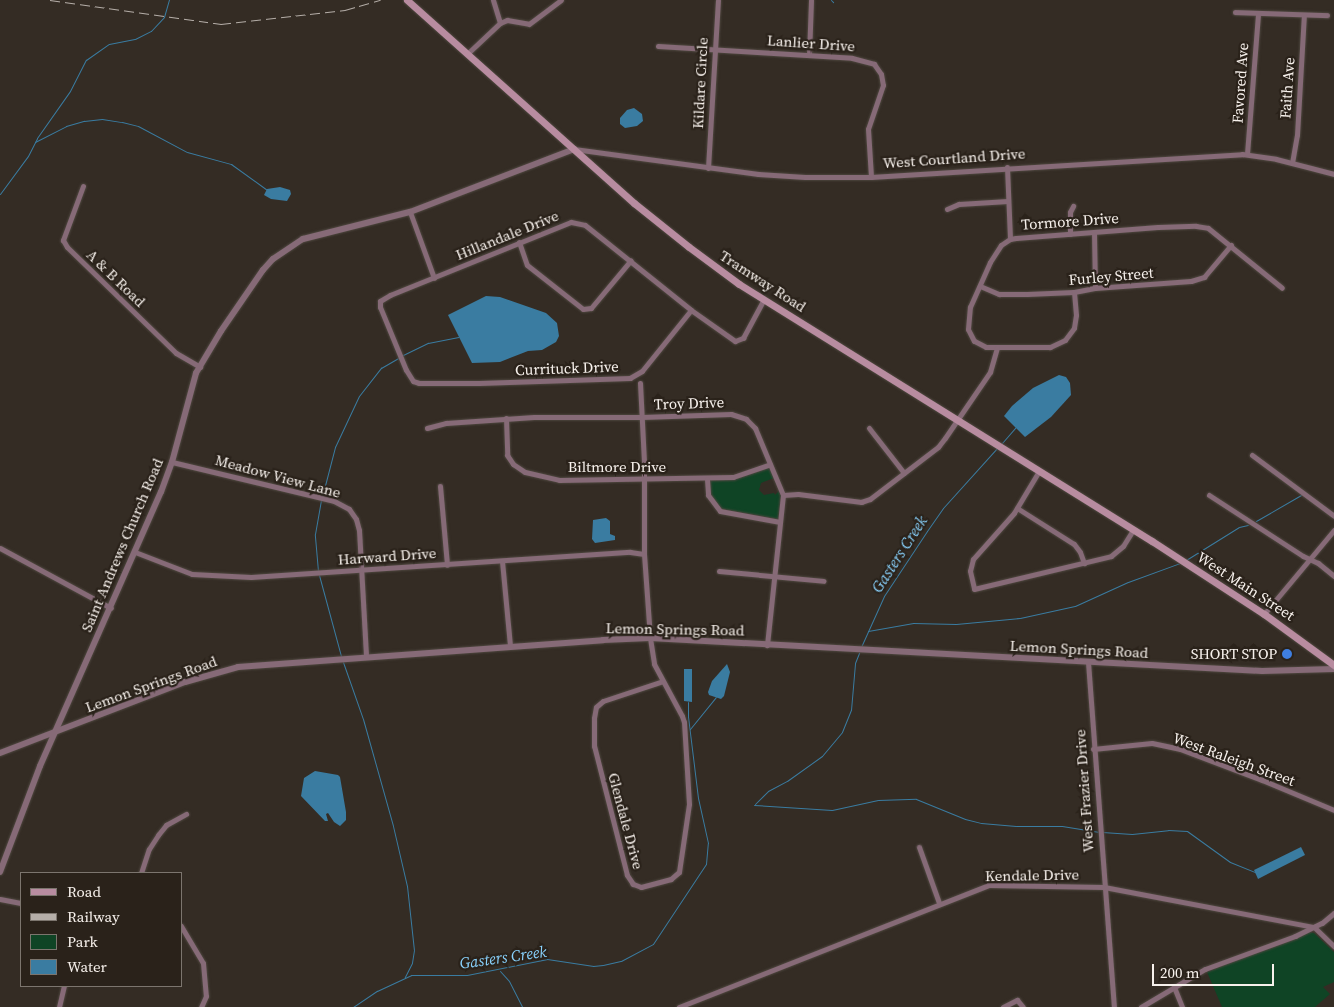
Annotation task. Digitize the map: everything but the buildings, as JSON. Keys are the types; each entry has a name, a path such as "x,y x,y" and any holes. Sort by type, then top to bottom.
{"main road":[{"name":"Tramway Road","path":"407,0 634,203 682,242 764,299 1140,534"},
{"name":"West Main Street","path":"1140,534 1264,614 1334,665"}],"street":[{"path":"493,0 500,23"},
{"path":"467,54 500,23 507,20 529,24 561,0"},
{"name":"Kildare Circle","path":"708,168 718,0"},
{"path":"809,55 811,0"},
{"path":"1235,12 1327,15"},
{"name":"Favored Ave","path":"1247,154 1258,13"},
{"name":"Faith Ave","path":"1292,163 1297,135 1304,15"},
{"name":"Lanlier Drive","path":"658,46 809,55 864,60 874,64 881,74 882,85 868,129 871,177"},
{"name":"West Courtland Drive","path":"574,149 708,168 805,177 871,177 1007,167 1247,154 1334,174"},
{"name":"Saint Andrews Church Road","path":"0,872 2,859 55,732 136,552 172,462 200,367 221,331 264,270 288,247 302,239 410,212 574,149"},
{"path":"1007,167 1010,239"},
{"name":"A & B Road","path":"83,186 63,240 153,332 176,353 200,367"},
{"path":"947,209 959,204 1008,201"},
{"path":"1070,234 1070,212 1073,206"},
{"path":"410,212 434,278"},
{"name":"Hillandale Drive","path":"413,381 406,370 380,307 380,301 390,295 572,222 579,222 585,225 691,310 735,341 742,338 764,299"},
{"name":"Tormore Drive","path":"1074,292 1076,315 1074,328 1065,340 1050,347 986,347 974,342 968,330 970,307 1001,245 1010,239 1196,226 1208,228 1282,288"},
{"path":"1094,232 1095,288"},
{"path":"519,242 527,265 583,309 591,308 631,260"},
{"name":"Furley Street","path":"980,286 999,294 1074,292 1095,288 1169,283 1204,277 1231,245"},
{"name":"Currituck Drive","path":"413,381 479,384 630,378 642,371 691,310"},
{"path":"783,496 798,494 861,502 870,499 938,447 990,372 997,348"},
{"name":"Glendale Drive","path":"640,382 644,480 644,554 650,638 654,664 663,681 684,722 689,804 679,872 671,879 641,887 633,884 627,875 594,746 594,718 596,707 602,701 663,681"},
{"name":"Troy Drive","path":"427,428 446,423 506,418 739,416 755,428 783,496 767,645"},
{"name":"Biltmore Drive","path":"506,418 507,455 513,464 525,472 559,480 707,478 741,475 770,464"},
{"path":"869,428 904,473"},
{"path":"1252,455 1334,516"},
{"name":"Meadow View Lane","path":"172,462 334,501 349,510 356,519 359,530 366,656"},
{"path":"1039,472 1017,508 974,559 970,571 974,589 1115,554 1133,530"},
{"path":"707,478 708,495 715,507 720,511 780,522"},
{"path":"440,486 447,565"},
{"path":"1209,496 1318,563 1334,576"},
{"path":"1017,508 1074,544 1084,563"},
{"path":"1264,614 1334,530"},
{"path":"0,548 111,608"},
{"name":"Harward Drive","path":"136,552 192,574 222,577 447,565 630,552 644,554"},
{"path":"502,561 510,646"},
{"path":"719,571 824,580"},
{"name":"Lemon Springs Road","path":"0,753 220,671 250,665 510,646 650,638 1262,671 1334,669"},
{"name":"West Frazier Drive","path":"1088,662 1114,1007"},
{"name":"West Raleigh Street","path":"1094,749 1152,743 1180,750 1246,774 1334,810"},
{"path":"141,872 149,848 158,835 166,825 186,814"},
{"path":"919,847 939,904"},
{"name":"Kendale Drive","path":"679,1007 988,885 1104,887 1314,926"},
{"path":"0,899 20,903"},
{"path":"1141,1007 1210,967 1314,926 1334,913"},
{"path":"1314,926 1334,946"},
{"path":"182,928 203,963 206,996 202,1007"},
{"path":"59,1007 64,987"},
{"path":"1174,987 1182,1007"},
{"path":"1002,1007 1016,1000 1023,1007"}],"green space":[{"path":"770,466 774,478 761,483 759,490 764,495 774,493 775,495 779,491 781,496 778,519 722,509 716,505 709,494 709,480 742,477"},
{"path":"1309,932 1314,933 1334,952 1334,982 1323,987 1330,994 1315,1007 1222,1007 1207,972"}],"water":[{"path":"634,108 642,114 643,121 637,126 625,128 620,124 620,118 627,110"},
{"path":"280,187 290,190 291,194 287,201 271,199 264,195 267,189"},
{"path":"486,296 500,297 546,313 557,323 559,336 556,342 542,350 528,351 500,362 472,363 448,315"},
{"path":"1059,375 1066,377 1070,383 1071,395 1051,417 1025,437 1004,416 1012,406 1033,388"},
{"path":"606,518 610,521 610,534 615,536 615,540 595,543 592,539 593,520"},
{"path":"727,664 730,672 724,696 721,699 709,695 708,692 712,681"},
{"path":"684,669 692,669 692,702 684,701"},
{"path":"315,771 340,777 346,820 340,826 334,822 328,813 326,814 328,821 325,821 301,796 304,778"},
{"path":"1301,847 1305,855 1258,879 1254,870"}],"waterway":[{"path":"0,194 28,156 37,138 70,91 86,60 109,44 135,39 151,31 164,17 169,0"},
{"path":"35,142 66,126 84,121 102,119 122,122 138,126 187,152 231,164 267,190"},
{"path":"403,355 428,343 458,337"},
{"path":"322,497 335,447 359,396 381,368 400,357"},
{"name":"Gasters Creek","path":"1002,443 1016,427"},
{"name":"Gasters Creek","path":"861,647 884,596 927,531 943,508 997,448"},
{"path":"1256,521 1301,495"},
{"path":"318,571 315,534 321,501"},
{"path":"1186,560 1239,527 1248,525"},
{"path":"868,631 913,623 956,624 1020,618 1075,606 1128,582 1180,563"},
{"path":"319,575 341,656"},
{"name":"Gasters Creek","path":"755,804 768,791 787,781 822,756 842,732 851,710 855,663 859,653"},
{"path":"343,662 363,719 393,826 407,886 414,950 412,963 405,977"},
{"path":"690,729 716,697"},
{"name":"Gasters Creek","path":"353,1007 377,991 411,975 467,975 547,959 593,966 603,965 621,961 653,944 706,864 708,843 698,798 688,717 688,702"},
{"path":"754,805 832,810 878,800 916,799 965,819 981,823 1016,826 1062,826 1098,832"},
{"path":"1102,832 1132,834 1168,830 1187,831 1230,862 1255,872"},
{"path":"500,971 509,981 522,1007"}],"railway":[{"path":"50,0 221,24 345,10 381,0"}],"place":[{"name":"SHORT STOP","path":"1287,654"}]}
